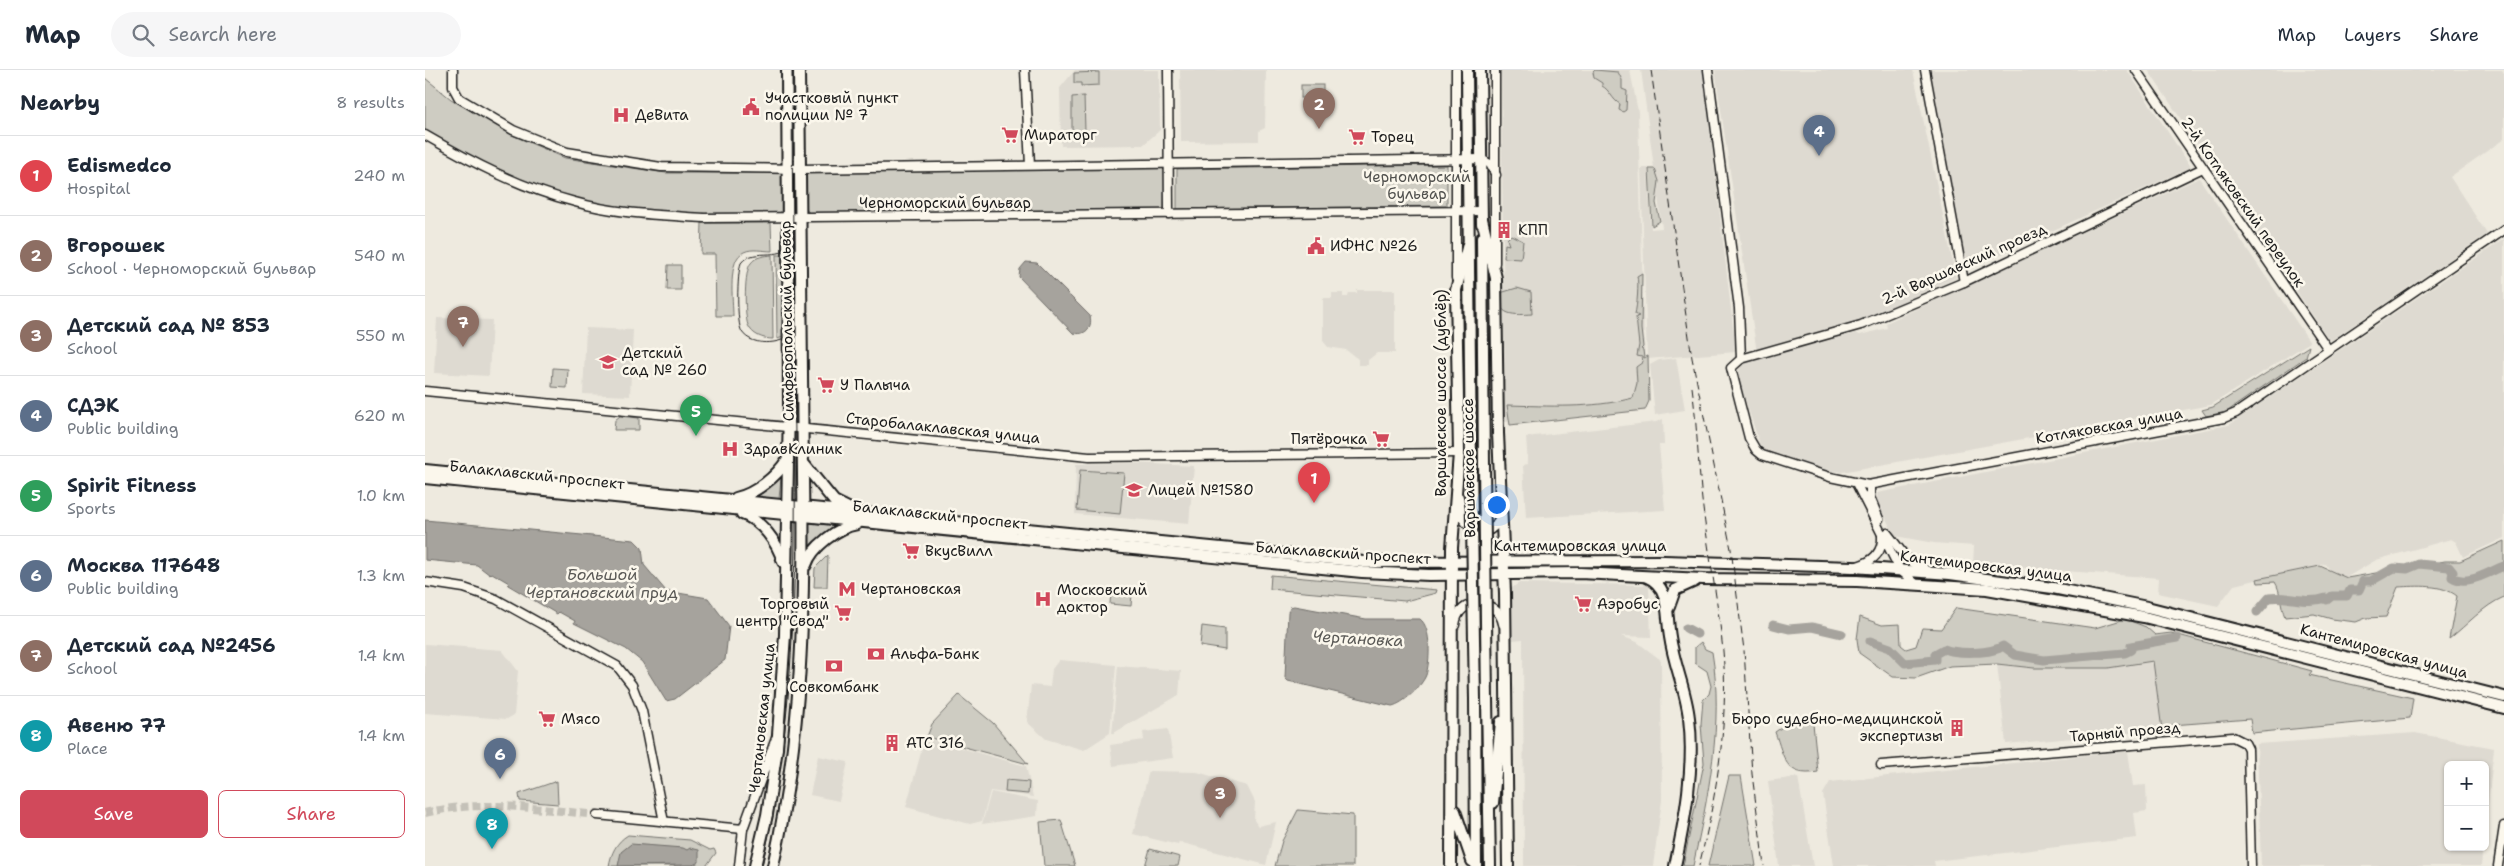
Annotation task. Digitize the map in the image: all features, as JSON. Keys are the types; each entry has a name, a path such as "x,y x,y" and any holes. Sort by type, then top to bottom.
{"main road":[{"name":"Симферопольский бульвар","path":"785,571 788,426 787,70"},
{"name":"Симферопольский бульвар","path":"799,70 803,427 802,511 805,571"},
{"name":"Варшавское шоссе","path":"1467,70 1475,699 1474,866"},
{"name":"Варшавское шоссе","path":"1480,70 1490,866"},
{"path":"1482,215 1495,278 1497,424 1504,561 1508,866"},
{"path":"1456,290 1469,244"},
{"name":"Варшавское шоссе (дублёр)","path":"1451,866 1452,563 1459,453 1456,290"},
{"path":"717,498 735,498 747,494 774,475 787,459"},
{"path":"803,463 834,501 866,518"},
{"name":"Балаклавский проспект","path":"425,470 653,496 724,509 802,511 1219,553 1361,572 1453,575"},
{"name":"Балаклавский проспект","path":"425,478 653,496 717,498 787,510"},
{"path":"724,509 753,519 776,544 785,571"},
{"path":"773,866 788,786 796,718 805,571 809,559 816,549 843,529 866,518"},
{"name":"Балаклавский проспект","path":"1219,553 1364,562 1452,563"},
{"path":"1545,560 1538,566 1541,572 1545,573"},
{"name":"Кантемировская улица","path":"1452,563 1545,560 1664,561 1853,567 1933,572 2053,588 2147,607 2488,699 2504,708"},
{"name":"Чертановская улица","path":"755,866 770,800 779,729 785,635 785,571"},
{"name":"Кантемировская улица","path":"1453,575 1545,573 1639,575 1703,579 1916,584 1987,589 2136,615 2488,699 2504,695"},
{"path":"1639,575 1653,580 1660,585 1664,595 1673,655 1684,691 1689,718 1691,748 1675,866"},
{"path":"1667,615 1671,594 1682,584 1703,579"},
{"path":"1489,823 1496,786 1506,658"},
{"path":"1451,793 1456,816 1474,866"}],"street":[{"path":"453,70 453,88 459,98 469,106 513,130 567,152 661,167 800,169 1481,159 1490,164 1496,175"},
{"path":"1025,70 1030,165"},
{"path":"1168,70 1169,214"},
{"name":"Варшавское шоссе (дублёр)","path":"1456,70 1456,290"},
{"path":"1495,70 1495,278"},
{"path":"1709,70 1739,308 1741,359"},
{"path":"1925,70 1964,282"},
{"name":"2-й Котляковский переулок","path":"2136,70 2329,350"},
{"name":"Черноморский бульвар","path":"425,135 515,183 576,203 643,214 703,218 1468,211 1482,215"},
{"name":"2-й Варшавский проезд","path":"1731,368 1741,359 1861,325 1964,282 2203,168"},
{"name":"Котляковская улица","path":"1731,368 1749,438 1756,450 1762,455 1857,485 1870,485 2224,418 2235,413 2329,350 2504,230"},
{"name":"Старобалаклавская улица","path":"425,391 803,427 1089,457 1459,453"},
{"path":"1857,485 1901,570 1916,584"},
{"path":"1870,485 1872,505 1893,543 1908,560 1933,572"},
{"path":"1458,487 1463,519 1471,530 1490,530 1496,525 1502,511"},
{"path":"1853,567 1875,558 1882,546 1882,534"},
{"path":"1412,575 1419,570 1413,563"},
{"path":"425,582 465,588 497,599 617,666 632,685 642,711 664,822"},
{"path":"1453,641 1458,614 1465,607 1479,603 1488,605 1499,614 1505,641"},
{"path":"2488,699 2504,714"},
{"path":"739,866 743,829 779,729"},
{"name":"Тарный проезд","path":"1881,765 2239,738 2248,749 2251,866"},
{"path":"597,815 743,829"},
{"path":"2499,866 2504,826"}],"shaded area":[{"path":"1075,70 1159,70 1160,130 1143,145 1061,146 1060,88"},
{"path":"1180,70 1266,70 1265,128 1259,131 1259,141 1181,142"},
{"path":"1501,70 1630,70 1638,112 1646,411 1505,422"},
{"path":"1641,70 1703,70 1736,352 1647,359 1641,168 1648,168 1651,229 1662,228"},
{"path":"1715,70 1913,70 1956,278 1853,323 1757,353"},
{"path":"1929,70 2127,70 2191,167 1969,269 1964,264"},
{"path":"2148,70 2502,70 2504,73 2504,139 2450,177 2487,234 2330,341"},
{"path":"2199,178 2310,342 2211,405 1842,472 1829,471 1764,449 1760,445 1737,375 1741,364 1855,333 1860,335 1887,328 1886,323"},
{"path":"2504,239 2504,538 2463,557 2456,542 2451,539 2376,560 2337,583 2326,564 2234,585 2218,606 2158,593 2159,578 1973,564 1974,546 1934,543 1895,536 1877,502 1877,493 2229,425"},
{"path":"1357,290 1395,290 1395,353 1377,353 1368,360 1368,365 1358,365 1358,359 1346,350 1328,347 1323,341 1323,298 1332,298 1332,293 1343,293 1343,297 1348,297 1349,293 1357,293"},
{"path":"437,318 492,320 489,376 434,373"},
{"name":"Детский сад № 260","path":"586,328 633,330 630,396 583,394"},
{"path":"1676,358 1685,410 1655,415 1650,365 1659,360"},
{"path":"1663,419 1664,445 1659,445 1665,510 1526,518 1523,465 1528,464 1526,437 1656,422"},
{"name":"Лицей №1580","path":"1133,463 1194,466 1189,524 1075,514 1076,464"},
{"path":"1519,583 1649,585 1651,637 1621,636 1637,642 1661,660 1662,800 1653,866 1524,866 1523,639 1512,640 1512,588"},
{"path":"425,644 502,650 518,671 514,715 507,719 425,713"},
{"path":"1059,660 1116,665 1110,733 1084,750 1046,739 1027,722 1031,685 1050,687 1052,669"},
{"path":"2154,661 2162,730 2006,744 1997,664 2034,668 2108,668"},
{"path":"1118,666 1181,671 1179,695 1112,734"},
{"path":"1168,729 1173,758 1113,766 1110,745 1144,740 1143,732"},
{"path":"2415,733 2494,748 2489,795 2489,761 2444,761 2444,851 2483,851 2481,866 2261,866 2257,744"},
{"path":"925,738 1026,766 1033,797 990,791 982,821 970,824 906,807"},
{"path":"2128,751 2133,786 2146,785 2147,811 2134,813 2137,838 1934,861 1935,866 1834,866 1823,794 1830,782"},
{"path":"818,756 848,762 839,801 810,795"},
{"path":"1149,771 1197,772 1247,786 1255,802 1254,820 1258,826 1276,822 1266,865 1179,842 1178,845 1133,834"},
{"path":"1798,777 1813,866 1779,866 1768,781"},
{"path":"991,792 1038,801 1037,816 982,824"}],"green space":[{"path":"1595,70 1618,72 1622,80 1622,89 1627,91 1626,110 1623,112 1619,110 1620,104 1602,86 1602,83 1594,78 1593,72"},
{"path":"1099,72 1099,85 1081,86 1081,83 1074,83 1074,73"},
{"path":"425,78 451,99 512,135 565,158 666,173 785,173 785,207 779,214 646,211 580,201 516,181 481,164 425,132"},
{"path":"1301,85 1323,85 1323,98 1301,98"},
{"path":"1084,96 1085,131 1072,131 1072,97"},
{"name":"Черноморский бульвар","path":"1447,165 1447,206 1177,209 1177,169"},
{"path":"1162,168 1165,171 1164,210 812,216 806,209 805,177 810,171"},
{"path":"1649,169 1655,169 1659,181 1656,203 1660,221 1652,226"},
{"path":"702,223 771,223 772,251 747,251 739,256 735,263 732,281 733,316 716,316 715,254 701,254"},
{"path":"1511,235 1523,241 1521,259 1504,258 1505,244 1509,245 1507,239"},
{"path":"772,255 773,339 758,336 752,331 748,325 745,303 747,274 751,263 758,258"},
{"path":"776,255 784,255 784,337 777,339"},
{"path":"668,265 681,265 681,290 667,290"},
{"path":"1642,273 1641,329 1643,347 1641,349 1643,350 1644,358 1648,356 1649,401 1645,410 1510,425 1507,405 1586,405 1617,402 1633,398 1637,383 1636,367 1643,362 1642,357 1637,356 1639,345 1636,317 1639,316 1635,314 1638,295 1637,276"},
{"path":"1517,288 1531,292 1532,314 1519,315 1508,313 1501,307 1500,293"},
{"path":"2309,346 2306,357 2227,412 2206,416 2202,410 2213,407"},
{"path":"553,368 568,369 567,388 552,387"},
{"path":"620,416 639,418 639,430 614,430 615,420"},
{"path":"1080,470 1124,473 1120,514 1077,510"},
{"path":"781,477 779,499 755,497"},
{"path":"810,523 832,525 833,528 810,545"},
{"path":"2504,541 2504,597 2482,611 2449,639 2457,596 2444,589 2414,586 2398,587 2386,617 2366,618 2356,622 2332,619 2314,614 2285,617 2275,582 2258,583 2257,579 2320,566 2347,578 2445,561 2460,561"},
{"path":"828,555 827,587 814,587 815,568"},
{"path":"1271,575 1437,590 1436,593 1405,601 1270,589"},
{"path":"1111,592 1132,594 1131,606 1110,604"},
{"path":"1956,608 2095,628 2125,619 2146,627 2155,635 2171,633 2312,671 2309,675 2413,698 2410,718 2252,733 2250,719 2172,725 2174,730 2162,730 2153,661 2108,668 2034,668 1997,664 1950,666 1916,678 1893,677 1859,653 1857,639 1860,617 1882,625 1900,624 1901,645 1906,649 1916,646 1922,628 1941,629"},
{"path":"1202,626 1225,629 1225,650 1200,646"},
{"path":"1701,642 1705,649 1712,652 1715,679 1716,706 1713,759 1693,866 1683,866 1704,763 1701,724 1703,700 1709,694 1711,686 1707,671 1695,663 1695,647"},
{"path":"959,695 993,723 1028,764 927,737 932,724"},
{"path":"1812,714 1818,772 1799,772 1787,764 1775,732 1794,719"},
{"path":"1729,776 1741,776 1756,866 1708,866"},
{"path":"1006,780 1029,782 1028,794 1005,792"},
{"path":"557,781 558,804 520,801 519,794"},
{"path":"1298,810 1353,815 1353,866 1275,866 1282,841"},
{"path":"1061,820 1075,866 1044,866 1040,822"},
{"path":"628,835 690,840 710,850 714,849 716,853 706,866 609,866 615,849 620,841"},
{"path":"1150,849 1180,857 1178,866 1145,866"}],"water":[{"path":"1026,262 1037,263 1090,316 1091,320 1087,330 1077,334 1073,333 1019,277 1020,269"},
{"name":"Большой Чертановский пруд","path":"425,520 634,540 642,548 644,565 666,591 708,598 729,626 725,660 675,699 666,701 642,662 626,649 574,623 575,621 559,612 557,614 508,585 509,583 492,573 490,575 477,565 425,560"},
{"path":"1294,606 1366,619 1420,619 1427,630 1429,646 1424,679 1407,698 1392,706 1288,681 1285,678 1288,612 1290,607"},
{"path":"631,844 699,850 699,862 693,865 618,866 621,852"}],"waterway":[{"name":"Чертановка","path":"2257,612 2269,598 2311,601 2326,598 2327,600 2332,596 2347,596 2350,590 2359,590 2363,581 2371,581 2394,568 2407,569 2419,564 2449,567 2453,572 2452,577 2464,580 2478,577 2504,566"},
{"name":"Чертановка","path":"1773,625 1789,629 1812,627 1842,634"},
{"name":"Чертановка","path":"1686,628 1697,634"},
{"name":"Чертановка","path":"1870,641 1890,648 1905,663 1935,660 1935,654 1944,649 1957,652 1974,652 1991,651 2003,646 2015,655 2044,660 2125,653 2131,650 2131,646 2177,638"}],"tunnel":[{"path":"425,813 468,807 511,806 597,815"}],"tram line":[{"path":"762,866 773,814 781,761 787,707 794,600 792,70"},
{"path":"793,239 790,247 784,251 754,255 741,263 738,309 742,332 754,341 770,343 778,341 786,338 796,329"}],"railway":[{"path":"1651,70 1692,358 1731,549 1744,650 1752,774 1764,866"},
{"path":"1692,387 1702,500 1721,632 1724,678 1723,732 1720,760 1699,866"}],"place":[{"name":"Участковый пункт полиции № 7","path":"751,107"},
{"name":"ДеВита","path":"621,115"},
{"name":"Вгорошек","path":"1319,129"},
{"name":"Мираторг","path":"1010,135"},
{"name":"Торец","path":"1357,137"},
{"name":"СДЭК","path":"1819,156"},
{"name":"КПП","path":"1504,230"},
{"name":"ИФНС №26","path":"1316,246"},
{"name":"Детский сад №2456","path":"463,347"},
{"name":"Детский сад № 260","path":"608,362"},
{"name":"У Палыча","path":"826,385"},
{"name":"Spirit Fitness","path":"696,436"},
{"name":"Пятёрочка","path":"1381,439"},
{"name":"ЗдравКлиник","path":"730,449"},
{"name":"Лицей №1580","path":"1134,490"},
{"name":"Edismedco","path":"1314,503"},
{"name":"ВкусВилл","path":"911,551"},
{"name":"Чертановская","path":"847,589"},
{"name":"Московский доктор","path":"1043,599"},
{"name":"Аэробус","path":"1583,604"},
{"name":"Торговый центр \"Свод\"","path":"843,613"},
{"name":"Альфа-Банк","path":"876,654"},
{"name":"Совкомбанк","path":"834,666"},
{"name":"Мясо","path":"547,719"},
{"name":"Бюро судебно-медицинской экспертизы","path":"1957,728"},
{"name":"АТС 316","path":"892,743"},
{"name":"Москва 117648","path":"500,779"},
{"name":"Детский сад № 853","path":"1220,818"},
{"name":"Авеню 77","path":"492,849"}]}
